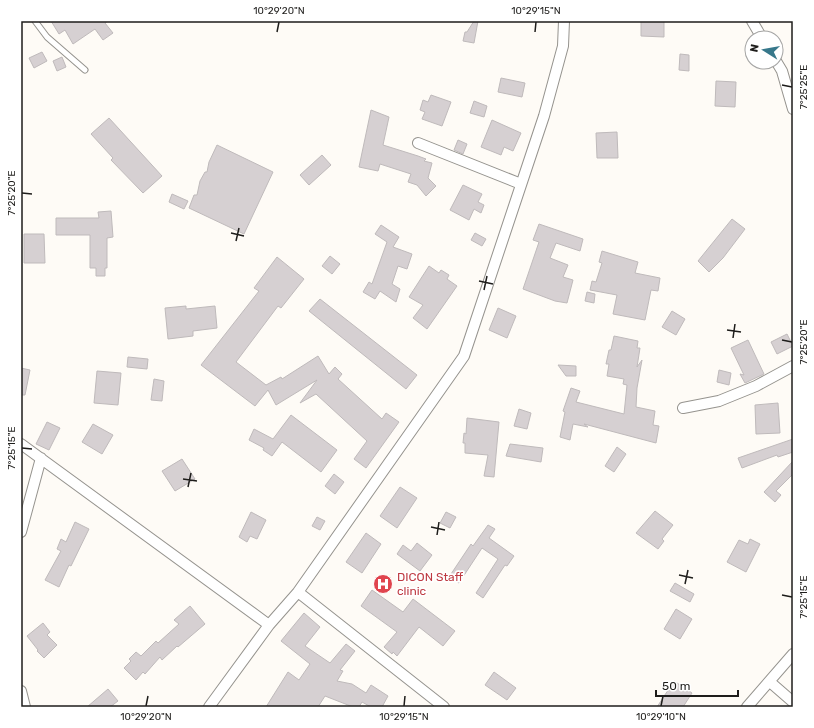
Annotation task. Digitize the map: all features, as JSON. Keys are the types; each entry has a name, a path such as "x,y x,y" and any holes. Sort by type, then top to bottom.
{"street":[{"path":"209,707 269,625 298,592 464,356 544,116 563,46 564,21"},
{"path":"752,21 757,30"},
{"path":"781,70 793,109"},
{"path":"418,143 521,184"},
{"path":"683,408 719,401 756,386 793,366"},
{"path":"21,444 269,625"},
{"path":"21,532 41,458"},
{"path":"298,592 444,707"},
{"path":"747,707 793,654"},
{"path":"770,682 793,702"},
{"path":"21,691 26,707"}],"lane":[{"path":"35,21 47,37 85,70"}],"building":[{"path":"51,21 108,21 105,23 113,33 103,40 95,29 73,44 65,30 59,34"},
{"path":"474,21 478,21 474,43 463,41 465,32 467,32"},
{"path":"641,21 664,21 664,37 641,36"},
{"path":"42,52 47,61 34,68 29,58"},
{"path":"680,54 689,55 689,71 679,70"},
{"path":"62,57 66,67 57,71 53,61"},
{"path":"501,78 525,83 522,97 498,92"},
{"path":"716,81 736,82 735,107 715,106"},
{"path":"431,95 451,102 442,126 422,119 425,112 420,110 423,100 428,102"},
{"path":"474,101 487,106 484,117 470,113"},
{"path":"371,110 389,117 383,145 418,156 426,159 424,161 432,163 428,178 436,186 426,196 417,185 408,182 411,174 380,164 378,171 359,167"},
{"path":"109,118 162,176 143,193 111,160 113,158 91,134"},
{"path":"492,120 521,133 513,151 504,147 501,155 481,147"},
{"path":"617,132 618,158 597,158 596,133"},
{"path":"458,140 467,144 463,154 454,150"},
{"path":"217,145 273,172 244,234 189,208 194,195 197,195 200,181 205,172 207,172 209,162"},
{"path":"322,155 331,165 309,185 300,175"},
{"path":"463,185 482,194 478,202 484,205 481,213 474,209 469,220 450,210"},
{"path":"172,194 188,201 184,209 169,202"},
{"path":"111,211 113,237 107,238 107,268 105,268 105,276 96,276 96,268 90,268 90,235 56,235 56,218 99,218 98,212"},
{"path":"732,219 745,229 723,258 709,272 698,261"},
{"path":"539,224 583,239 580,251 556,243 550,258 568,265 563,277 573,280 567,303 555,301 523,289 539,242 533,240"},
{"path":"381,225 399,237 393,247 412,254 407,269 398,266 392,284 400,289 396,302 380,291 375,299 363,292 369,282 372,284 387,242 375,234"},
{"path":"475,233 486,239 482,246 471,240"},
{"path":"24,234 44,234 45,263 24,263"},
{"path":"602,251 638,262 635,273 660,278 658,291 651,290 645,320 613,314 617,295 590,290 592,281 596,282 602,263 599,262"},
{"path":"330,256 340,264 332,274 322,266"},
{"path":"277,257 304,279 281,308 278,306 236,362 266,385 281,377 282,379 318,356 329,374 335,367 342,374 338,379 382,419 386,413 399,422 366,468 354,459 367,441 316,394 300,403 317,380 276,405 268,390 255,406 201,365 259,291 254,288"},
{"path":"429,266 439,273 441,270 449,275 447,279 457,286 427,329 413,318 423,305 409,297"},
{"path":"587,292 595,294 594,303 585,301"},
{"path":"320,299 417,375 406,389 309,311"},
{"path":"186,306 186,309 215,306 217,328 193,331 193,336 168,339 165,308"},
{"path":"498,308 516,316 507,338 489,330"},
{"path":"672,311 685,319 676,335 662,327"},
{"path":"787,334 793,346 777,354 771,342"},
{"path":"614,336 638,341 637,348 640,348 637,367 642,360 637,388 636,407 655,411 653,425 659,426 656,443 584,424 588,427 573,424 570,440 560,437 565,412 563,411 571,388 580,391 576,402 624,414 627,385 623,384 624,379 607,376 609,364 606,364"},
{"path":"748,340 764,374 745,383 740,374 744,375 731,348"},
{"path":"128,357 148,359 147,369 127,367"},
{"path":"558,365 576,366 576,376 566,376"},
{"path":"21,368 30,370 25,395 21,395"},
{"path":"719,370 731,373 729,385 717,382"},
{"path":"97,371 121,373 118,405 94,403"},
{"path":"154,379 164,381 162,401 151,400"},
{"path":"778,403 780,433 756,434 755,405"},
{"path":"519,409 531,413 527,429 514,426"},
{"path":"291,415 337,450 321,472 282,442 272,456 263,450 264,448 249,440 254,429 273,439"},
{"path":"467,418 499,422 494,477 484,476 488,455 465,453 465,443 463,443 464,433 466,434"},
{"path":"47,422 60,428 49,450 36,444"},
{"path":"93,424 113,435 102,454 82,442"},
{"path":"793,439 793,452 778,457 777,455 742,468 738,458"},
{"path":"510,444 543,448 541,462 506,456"},
{"path":"617,447 626,454 614,472 605,466"},
{"path":"182,459 195,479 175,491 162,471"},
{"path":"793,461 793,474 776,491 781,495 775,502 764,492"},
{"path":"334,474 344,482 335,494 325,486"},
{"path":"400,487 417,498 397,528 380,516"},
{"path":"655,511 673,525 662,539 664,541 658,549 636,533"},
{"path":"251,512 266,520 257,539 250,536 247,542 239,537"},
{"path":"446,512 456,517 450,528 440,523"},
{"path":"317,517 325,521 320,530 312,526"},
{"path":"75,522 89,529 71,566 69,565 59,587 45,580 61,551 57,549 61,539 66,542"},
{"path":"488,525 495,529 489,538 514,556 507,566 505,565 483,598 476,593 498,559 482,548 459,583 449,577 471,544 473,546"},
{"path":"366,533 381,544 362,573 346,562"},
{"path":"750,539 760,544 746,572 727,562 739,540 748,544"},
{"path":"417,543 432,555 420,571 397,554 403,545 411,551"},
{"path":"675,583 694,594 690,602 670,591"},
{"path":"372,590 403,612 413,599 455,631 443,646 419,627 397,656 393,652 392,654 384,647 397,632 361,606"},
{"path":"190,606 205,624 162,660 160,657 145,674 143,672 136,680 124,668 131,661 129,659 136,652 141,656 156,641 158,643 179,624 174,620"},
{"path":"676,609 692,619 680,639 664,629"},
{"path":"304,613 320,627 305,646 330,663 346,644 355,651 340,670 343,671 337,681 352,684 366,693 371,685 388,696 382,707 371,707 362,702 359,707 353,707 325,696 318,707 266,707 288,672 299,680 310,664 281,641"},
{"path":"43,623 50,632 47,635 57,645 44,658 37,651 38,650 27,636"},
{"path":"494,672 516,688 507,700 485,685"},
{"path":"674,681 692,693 683,707 657,707"},
{"path":"108,689 118,701 110,707 87,707"}],"place":[{"name":"DICON Staff clinic","path":"383,584"}]}
